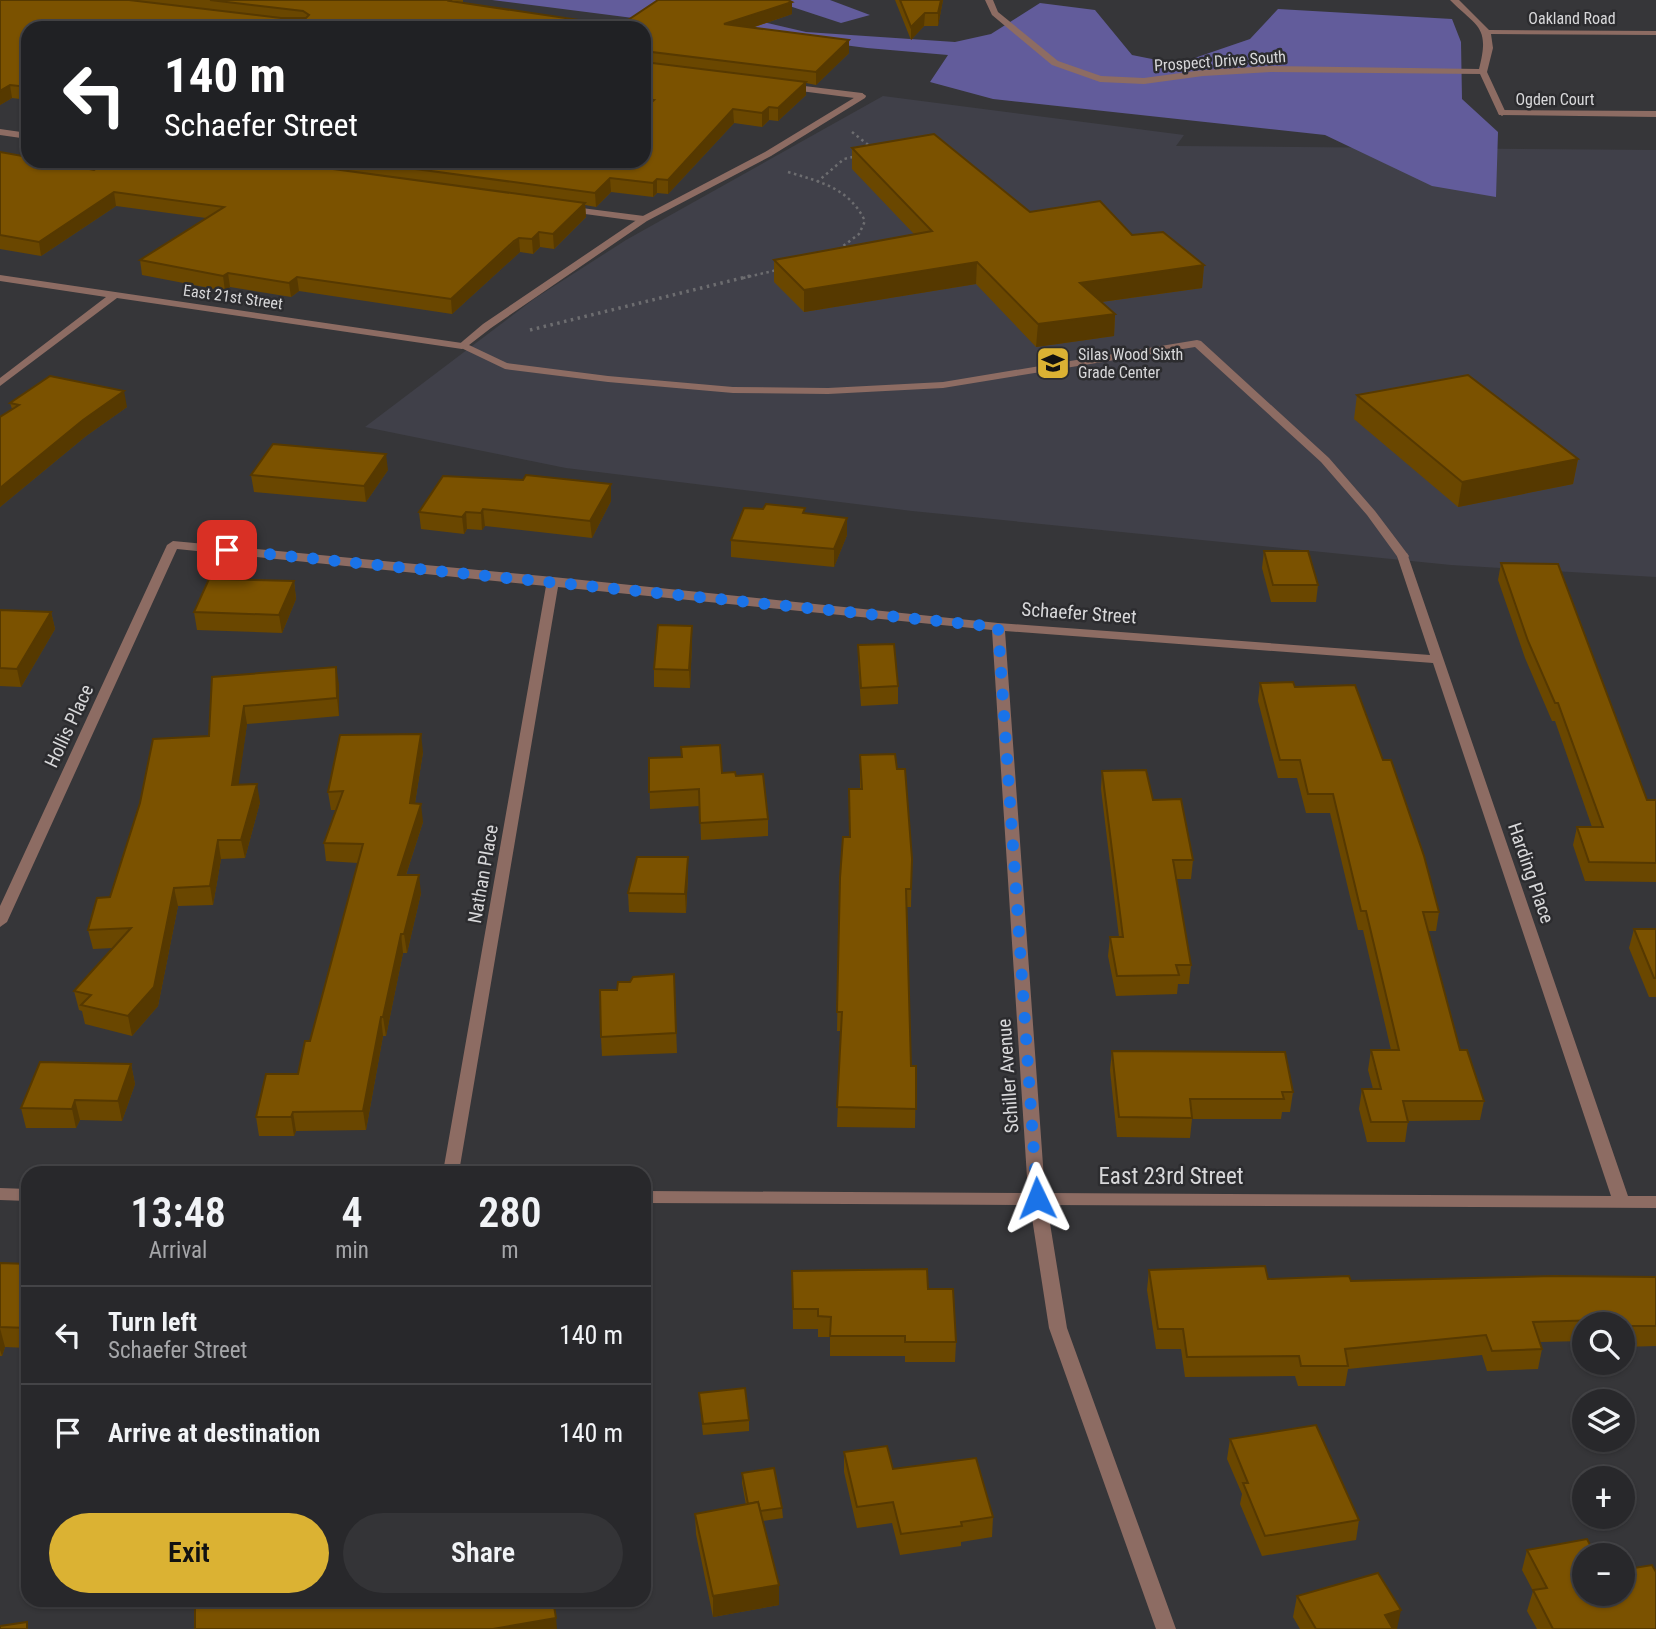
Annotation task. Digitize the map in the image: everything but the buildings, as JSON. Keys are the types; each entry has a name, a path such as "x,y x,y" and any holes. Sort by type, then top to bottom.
{"street":[{"name":"Prospect Drive South","path":"989,0 995,13 1055,63 1100,79 1144,81 1203,73 1271,69 1483,72"},
{"path":"1454,0 1487,32 1489,48 1483,72"},
{"name":"Oakland Road","path":"1487,32 1656,33"},
{"name":"Ogden Court","path":"1483,72 1502,113 1656,114"},
{"path":"462,346 644,219 768,154 862,96 780,86"},
{"path":"0,132 21,135"},
{"path":"561,208 644,219"},
{"name":"East 21st Street","path":"0,278 462,346 505,366 608,379 733,390 828,391 943,385 1197,343 1325,460 1371,513 1403,556"},
{"path":"0,383 113,296"},
{"name":"Schaefer Street","path":"173,545 998,627 1439,660"},
{"name":"Hollis Place","path":"0,922 173,545"},
{"name":"Harding Place","path":"1403,556 1622,1202"},
{"name":"Nathan Place","path":"452,1166 553,581"},
{"name":"Schiller Avenue","path":"998,627 1037,1198 1058,1328 1166,1629"},
{"path":"0,1195 21,1195"},
{"name":"East 23rd Street","path":"651,1197 1656,1202"}],"path":[{"path":"817,182 844,159 877,151 849,130"},
{"path":"785,171 846,192 859,204 865,221 859,234 835,252"},
{"path":"519,333 780,270"}],"shaded area":[{"path":"492,0 685,0 682,3 806,32 955,42 991,34 1040,3 1095,10 1132,55 1177,64 1250,39 1278,9 1452,19 1461,42 1462,99 1498,132 1496,197 1432,186 1325,135 993,99 930,82 948,55 867,48"},
{"path":"771,0 830,0 870,15 841,23"},
{"name":"Silas Wood Sixth Grade Center","path":"883,96 1184,135 1176,146 1656,150 1656,577 1451,565 912,511 566,468 365,427 534,299 626,240"}],"place":[{"name":"Silas Wood Sixth Grade Center","path":"1053,363"}],"route":[{"path":"227,550 998,627 1037,1198"}]}
